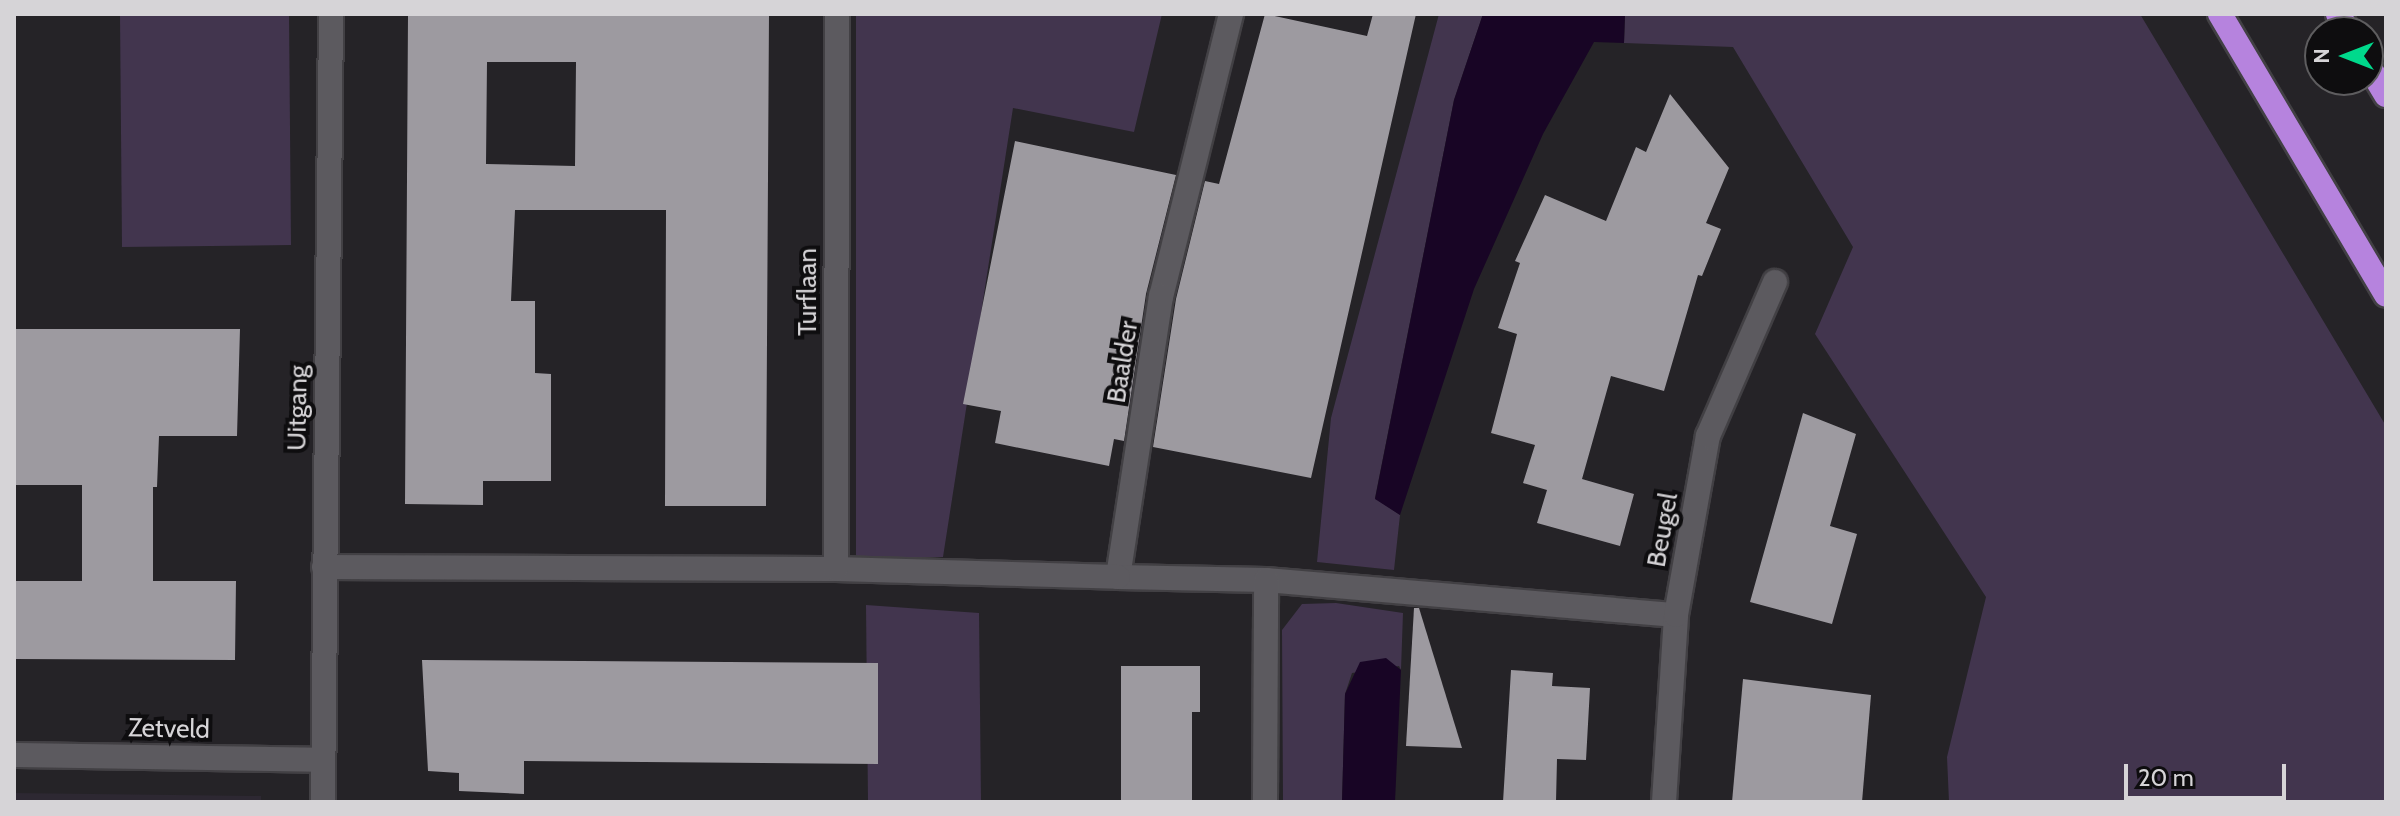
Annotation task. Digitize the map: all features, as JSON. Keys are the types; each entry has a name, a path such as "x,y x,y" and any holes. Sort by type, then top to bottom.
{"highway":[{"path":"2220,14 2386,295"}],"street":[{"name":"Uitgang","path":"323,802 331,14"},
{"name":"Turflaan","path":"836,569 837,14"},
{"name":"Baalder","path":"1118,577 1161,296 1231,14"},
{"name":"Beugel","path":"1664,802 1676,615 1708,436 1775,282"},
{"path":"324,567 836,569 1266,580 1676,615"},
{"path":"1265,802 1266,580"},
{"name":"Zetveld","path":"14,755 322,760"}],"shaded area":[{"path":"120,14 289,14 291,245 122,247"},
{"path":"856,14 1162,14 1134,132 1013,108 943,557 856,557"},
{"path":"1439,14 1483,14 1454,100 1375,498 1400,515 1394,570 1317,562 1331,418"},
{"path":"1483,14 1625,14 1624,43 1594,42 1543,134 1474,289 1400,515 1375,499 1454,100"},
{"path":"1625,14 2140,14 2386,426 2386,802 1949,802 1947,757 1986,597 1815,334 1853,247 1733,47 1624,43"},
{"path":"1336,603 1403,613 1401,670 1399,666 1352,673 1345,694 1342,802 1283,802 1282,630 1302,604"},
{"path":"866,605 979,613 981,802 868,802"},
{"path":"1386,658 1401,670 1395,802 1342,802 1345,694 1360,662"},
{"path":"14,793 261,796 261,802 14,802"}],"building":[{"path":"408,14 769,14 766,506 665,506 666,210 515,210 511,301 535,301 535,373 551,374 551,481 483,481 483,505 405,504","holes":["487,62 576,62 575,166 486,164"]},
{"path":"1265,14 1367,36 1373,14 1416,14 1311,478 1153,447 1176,299 1205,181 1219,184"},
{"path":"1670,94 1729,168 1706,223 1721,229 1702,276 1698,275 1664,391 1611,376 1582,479 1634,494 1620,546 1537,523 1547,490 1523,483 1535,445 1491,433 1517,334 1498,328 1520,263 1515,261 1545,195 1606,221 1636,147 1646,152"},
{"path":"1015,141 1176,175 1146,294 1124,441 1114,439 1109,466 995,443 1001,411 963,404"},
{"path":"14,329 240,329 237,436 159,436 157,487 153,487 153,581 236,581 235,660 14,659 14,581 82,581 82,485 14,485"},
{"path":"1803,413 1856,434 1830,526 1857,534 1832,624 1750,602"},
{"path":"1414,608 1419,608 1462,748 1406,746"},
{"path":"422,660 878,663 878,764 524,761 524,794 459,791 459,773 428,771"},
{"path":"1121,666 1200,666 1200,712 1192,712 1192,802 1121,802"},
{"path":"1511,670 1553,673 1552,686 1590,688 1586,760 1557,759 1556,802 1503,802"},
{"path":"1743,679 1871,695 1862,802 1732,802"}]}
